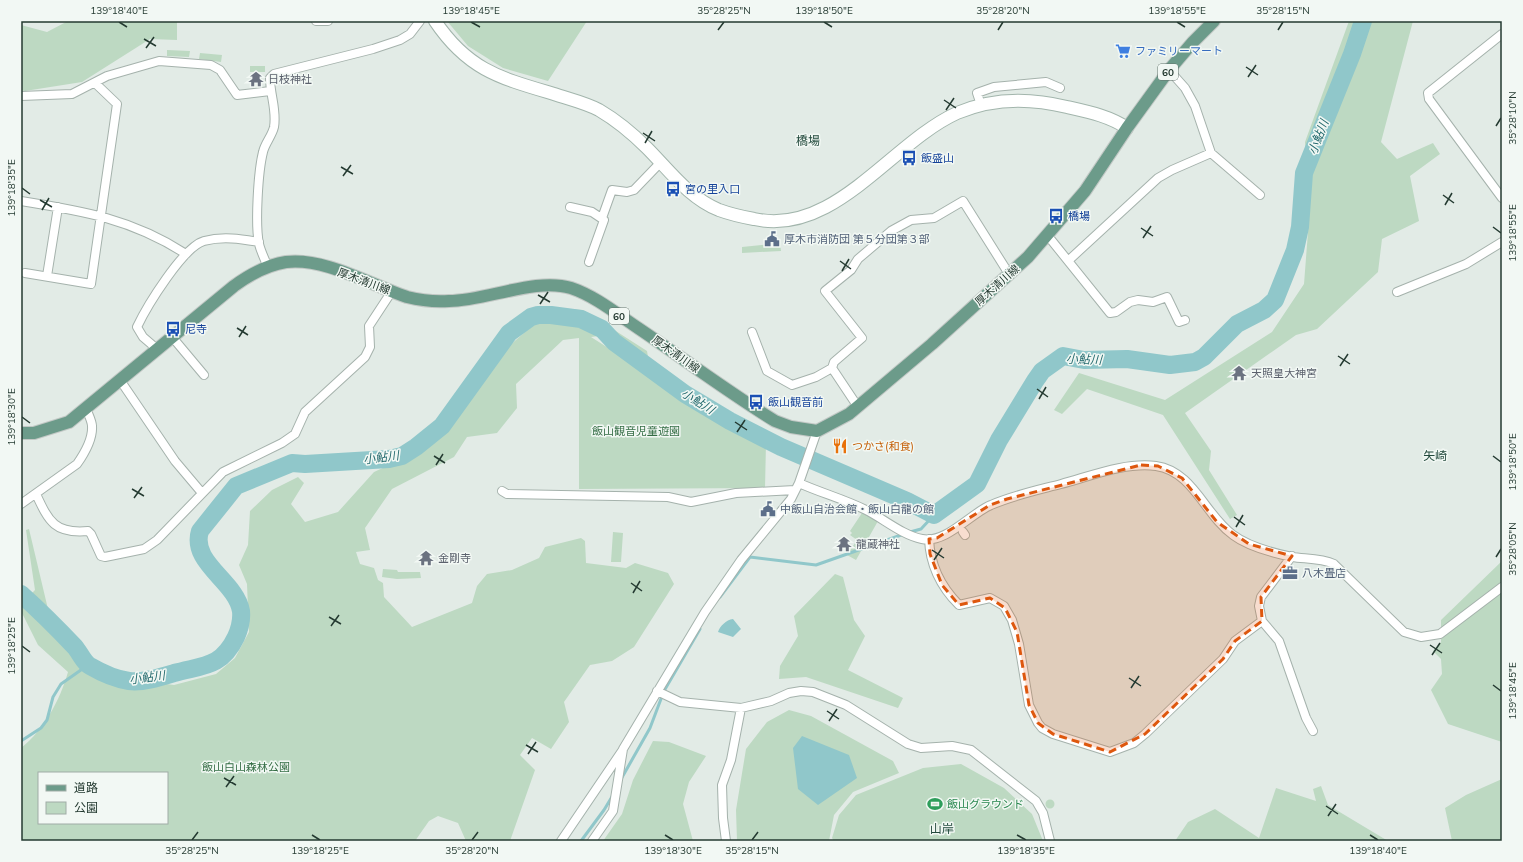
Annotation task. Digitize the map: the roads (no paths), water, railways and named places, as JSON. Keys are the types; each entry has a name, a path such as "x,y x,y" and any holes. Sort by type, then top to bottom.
{"main road":[{"name":"厚木清川線","path":"21,433 34,433 68,422 157,349 173,338 239,282 268,267 286,262 303,262 326,267 408,297 448,301 473,299 540,285 555,285 570,288 607,307 775,422 815,437 858,407 932,344 1009,274 1048,236 1085,191 1127,128 1169,70 1193,42 1214,21"}],"street":[{"path":"316,21 328,21"},
{"path":"268,267 259,242 256,226 261,159 264,147 274,129 275,116 270,90 270,78 274,74 373,49 400,40 410,34 420,21"},
{"path":"435,21 446,37 464,56 479,66 508,81 599,110 619,124 646,147 675,178 698,197 718,209 756,220 786,222 810,215 840,198 936,126 957,114 981,105 1005,101 1053,103 1104,116 1115,120 1127,128"},
{"path":"1502,34 1428,92 1429,99 1502,198"},
{"path":"21,96 72,94 106,76 159,61 211,65 220,70 236,95 270,90"},
{"path":"1169,70 1186,88 1195,106 1211,153 1260,195"},
{"path":"981,105 977,93 994,87 1046,82 1060,88"},
{"path":"25,273 91,284 117,104 95,83"},
{"path":"1069,260 1158,178 1172,170 1211,153"},
{"path":"589,262 604,220 602,218 612,190 627,192 634,190 660,163"},
{"path":"21,201 101,216 130,224 169,243 186,254"},
{"path":"752,332 767,371 792,385 816,377 832,368 834,362 862,338 825,291 852,270 858,259 891,231 911,220 934,218 963,201 1009,274"},
{"path":"47,276 58,207"},
{"path":"570,207 592,212 602,218"},
{"path":"1048,236 1069,260 1110,313 1116,312 1130,302 1138,300 1153,302 1167,297 1180,322"},
{"path":"157,349 143,337 137,326 155,294 186,254 202,241 226,238 259,242"},
{"path":"1397,292 1466,264 1502,242"},
{"path":"35,495 45,513 55,525 71,532 88,531 91,534 101,556 105,557 144,549 156,540 223,472 282,443 295,434 305,412 366,357 370,347 369,326 392,291"},
{"path":"173,338 204,375"},
{"path":"832,368 858,407"},
{"path":"120,380 174,461 202,493"},
{"path":"21,504 77,464 85,452 92,426 86,408"},
{"path":"562,841 623,749 705,612 740,560 791,499 815,437"},
{"path":"502,491 507,494 668,497 691,502 798,483 867,510 906,533 923,539 929,539 937,538 990,505 1007,499 1112,471 1141,465 1158,466 1182,478 1217,522 1234,536 1249,544 1292,556 1327,561 1334,564 1404,632 1421,637 1440,634 1502,587"},
{"path":"929,539 930,554 942,585 959,605 990,598 1005,608 1017,632 1029,705 1042,728 1053,734 1110,752 1134,743 1145,734 1223,659 1234,641 1262,621"},
{"path":"1292,556 1262,596 1259,606 1262,621 1278,641 1306,718 1313,731"},
{"path":"657,691 680,702 741,708 771,701 789,693 801,691 813,692 846,705 908,744 921,748 952,746 971,750 1036,801 1043,814 1050,841"},
{"path":"726,841 722,818 722,785 731,760 741,708"},
{"path":"592,841 613,811 623,749"}],"water":[{"path":"733,619 741,629 733,637 718,632 724,624"},
{"path":"802,736 849,755 857,778 818,805 798,789 793,748"}],"waterway":[{"name":"小鮎川","path":"21,594 75,647 88,665 114,677 129,681 146,680 210,664 224,655 236,637 239,631 241,611 231,590 201,553 199,542 200,531 236,486 292,463 305,464 389,459 402,456 442,426 509,333 531,317 538,315 551,315 581,319 602,329 614,342 685,394 730,421 781,447 907,501 934,515 977,484 999,440 1035,381 1042,371 1063,356 1084,360 1127,359 1170,365 1195,362 1204,357 1237,324 1264,310 1275,300 1295,250 1300,227 1304,173 1352,54 1363,21"},
{"path":"910,532 921,529 934,515"},
{"path":"720,597 750,557 816,565 904,534"},
{"path":"620,781 650,728 664,691 700,629"},
{"path":"21,741 41,728 47,720 53,697 61,684 88,665"},
{"path":"581,841 613,795"}],"place":[{"name":"ファミリーマート","path":"1123,51"},
{"name":"日枝神社","path":"256,79"},
{"name":"飯盛山","path":"909,158"},
{"name":"宮の里入口","path":"673,189"},
{"name":"橋場","path":"1056,216"},
{"name":"厚木市消防団 第５分団第３部","path":"772,239"},
{"name":"尼寺","path":"173,329"},
{"name":"天照皇大神宮","path":"1239,373"},
{"name":"飯山観音前","path":"756,402"},
{"name":"つかさ(和食)","path":"840,446"},
{"name":"中飯山自治会館・飯山白龍の館","path":"768,509"},
{"name":"龍蔵神社","path":"844,544"},
{"name":"金剛寺","path":"426,558"},
{"name":"八木畳店","path":"1290,573"},
{"name":"飯山グラウンド","path":"935,804"}],"district":[{"name":"橋場","path":"808,140"},
{"name":"矢崎","path":"1435,455"},
{"name":"山岸","path":"942,828"}],"park label":[{"name":"飯山観音児童遊園","path":"636,431"},
{"name":"飯山白山森林公園","path":"246,767"}]}
